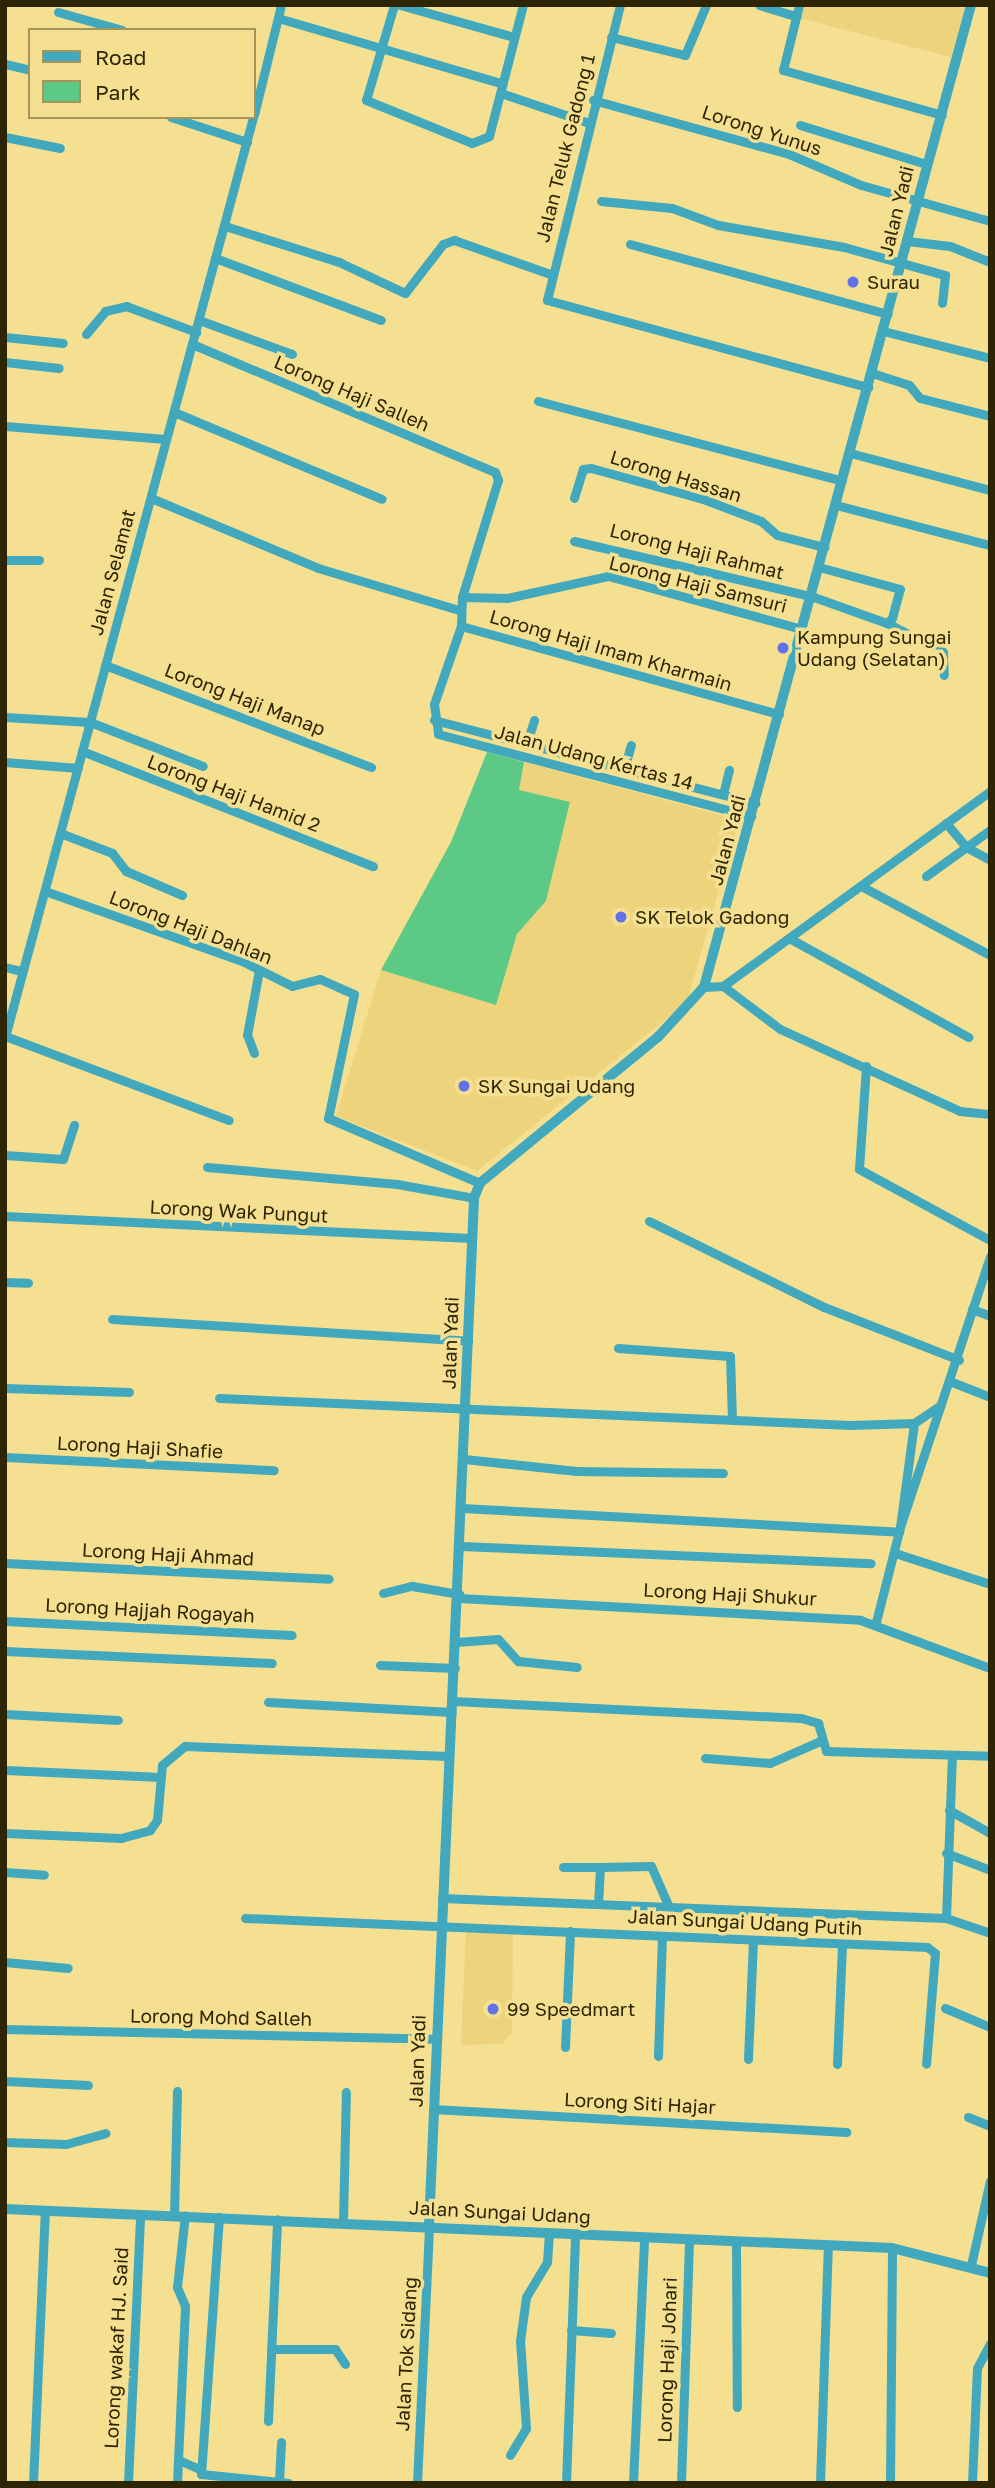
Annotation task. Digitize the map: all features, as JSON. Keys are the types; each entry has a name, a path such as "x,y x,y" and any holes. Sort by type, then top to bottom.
{"street":[{"name":"Jalan Selamat","path":"256,104 281,5"},
{"path":"394,5 366,100 472,143 489,136 523,5"},
{"path":"400,5 514,37"},
{"name":"Jalan Teluk Gadong 1","path":"620,5 593,100 550,274 547,300 868,387"},
{"path":"611,37 691,52 706,5"},
{"path":"759,5 796,16"},
{"path":"799,5 780,63 790,75 942,114"},
{"name":"Jalan Yadi","path":"429,2226 448,1756 459,1596 474,1198 480,1183 658,1037 704,987 918,203 969,6"},
{"path":"58,12 115,28"},
{"path":"278,18 502,89 589,123"},
{"path":"5,64 28,69"},
{"path":"256,70 264,73"},
{"name":"Lorong Yunus","path":"593,100 789,154 918,203 990,221"},
{"path":"176,119 247,142"},
{"name":"Jalan Selamat","path":"5,1037 252,119"},
{"path":"800,125 926,164"},
{"path":"5,137 60,148"},
{"path":"601,201 672,208 718,225 844,247 948,276 942,303"},
{"path":"225,226 339,262 405,293 454,240 550,274"},
{"path":"907,241 950,246 990,262"},
{"path":"630,244 888,314"},
{"path":"215,258 380,320"},
{"path":"86,334 105,311 126,306 195,332"},
{"path":"199,320 292,354"},
{"path":"883,331 990,358"},
{"path":"5,337 63,343"},
{"name":"Lorong Haji Salleh","path":"192,344 498,475 462,597"},
{"path":"5,362 58,368"},
{"path":"872,373 909,385 919,398 990,416"},
{"path":"538,401 842,481"},
{"path":"174,411 382,499"},
{"path":"5,426 165,439"},
{"path":"850,453 990,490"},
{"name":"Lorong Hassan","path":"574,498 583,469 591,468 703,499 761,521 777,535 824,547"},
{"path":"151,498 318,568 459,610"},
{"path":"836,505 990,545"},
{"name":"Lorong Haji Rahmat","path":"574,541 811,596 887,623 943,652 944,675"},
{"path":"5,560 39,560"},
{"path":"819,567 900,589 887,623"},
{"name":"Lorong Haji Samsuri","path":"462,597 507,598 608,576 802,629"},
{"name":"Lorong Haji Imam Kharmain","path":"462,597 459,610 461,625 779,714"},
{"path":"461,625 433,723 527,743 755,803"},
{"name":"Lorong Haji Manap","path":"105,665 371,767"},
{"path":"5,717 90,722 204,766"},
{"path":"527,743 534,720"},
{"name":"Jalan Udang Kertas 14","path":"433,723 438,734 751,816"},
{"path":"624,769 631,745"},
{"name":"Lorong Haji Hamid 2","path":"82,751 373,866"},
{"path":"5,762 78,768"},
{"path":"723,794 729,770"},
{"path":"704,987 723,986 863,887 990,791"},
{"path":"946,823 966,847 990,860"},
{"path":"926,876 990,830"},
{"path":"60,833 112,853 126,871 182,895"},
{"path":"863,887 990,955"},
{"name":"Lorong Haji Dahlan","path":"45,891 259,970 295,987 320,979 354,994 357,1002 328,1118 480,1183"},
{"path":"789,939 968,1037"},
{"path":"5,967 21,971"},
{"path":"254,1053 247,1035 259,970"},
{"path":"723,986 780,1029 960,1111 989,1111"},
{"path":"5,1037 229,1120"},
{"path":"866,1066 859,1169 990,1240"},
{"path":"5,1155 63,1159 74,1125"},
{"path":"207,1167 397,1184 474,1198"},
{"name":"Lorong Wak Pungut","path":"5,1216 471,1238"},
{"path":"649,1221 824,1307 959,1360"},
{"path":"899,1529 941,1405 952,1382 990,1257"},
{"path":"5,1282 28,1283"},
{"path":"972,1309 990,1316"},
{"path":"112,1319 468,1340"},
{"path":"618,1348 730,1356 732,1420"},
{"path":"952,1382 990,1396"},
{"path":"5,1388 129,1392"},
{"path":"219,1398 466,1406 732,1420 914,1423 941,1405"},
{"path":"876,1622 895,1553 914,1423"},
{"name":"Lorong Haji Shafie","path":"5,1457 274,1470"},
{"path":"464,1459 576,1471 723,1473"},
{"path":"462,1508 899,1529"},
{"path":"461,1546 871,1563"},
{"path":"895,1553 990,1584"},
{"name":"Lorong Haji Ahmad","path":"5,1563 329,1579"},
{"name":"Lorong Haji Shukur","path":"383,1593 412,1586 459,1596 876,1622 940,1655 990,1668"},
{"name":"Lorong Hajjah Rogayah","path":"5,1621 292,1635"},
{"path":"456,1642 498,1639 518,1661 577,1667"},
{"path":"5,1651 272,1663"},
{"path":"380,1665 454,1668"},
{"path":"268,1702 802,1718 818,1723 820,1741 825,1751 952,1758 990,1756"},
{"path":"5,1714 118,1720"},
{"path":"705,1758 771,1763 820,1741"},
{"path":"5,1833 137,1835 158,1820 162,1765 185,1746 448,1756"},
{"path":"946,1918 946,1853 952,1758"},
{"path":"5,1770 161,1777"},
{"path":"949,1810 990,1833"},
{"path":"946,1853 990,1870"},
{"path":"563,1867 651,1866 668,1905"},
{"path":"598,1903 600,1867"},
{"path":"5,1872 44,1875"},
{"path":"442,1898 946,1918 990,1933"},
{"name":"Jalan Sungai Udang Putih","path":"245,1918 842,1944 935,1953 926,2064"},
{"path":"565,2048 570,1931"},
{"path":"658,2056 662,1936"},
{"path":"748,2059 753,1940"},
{"path":"837,2064 842,1944"},
{"path":"5,1962 68,1968"},
{"path":"945,2008 990,2027"},
{"name":"Lorong Mohd Salleh","path":"5,2029 435,2039"},
{"path":"5,2081 88,2085"},
{"path":"177,2091 177,2287 185,2306 177,2483"},
{"path":"343,2221 346,2092"},
{"name":"Lorong Siti Hajar","path":"433,2109 846,2132"},
{"path":"968,2117 990,2126"},
{"path":"5,2142 66,2144 106,2133"},
{"path":"971,2265 989,2185"},
{"name":"Jalan Sungai Udang","path":"5,2209 343,2221 892,2248 971,2265 990,2273"},
{"path":"33,2483 45,2210"},
{"name":"Lorong wakaf HJ. Said","path":"128,2483 140,2214"},
{"path":"219,2217 201,2470 206,2479 284,2482 281,2442"},
{"path":"268,2421 277,2219"},
{"name":"Jalan Tok Sidang","path":"417,2483 429,2226"},
{"path":"510,2455 526,2428 520,2341 526,2297 547,2262 549,2233"},
{"path":"566,2483 575,2234"},
{"path":"633,2483 644,2236"},
{"name":"Lorong Haji Johari","path":"681,2483 689,2239"},
{"path":"736,2241 737,2407"},
{"path":"820,2483 828,2245"},
{"path":"890,2483 892,2248"},
{"path":"571,2330 611,2333"},
{"path":"972,2483 977,2368 990,2344"},
{"path":"271,2349 335,2349 345,2364"},
{"path":"179,2460 201,2470"}],"shaded area":[{"path":"803,5 949,5 964,9 951,57 799,18"},
{"path":"524,762 739,820 687,1002 477,1171 336,1116 381,970 496,1005 517,934 546,901 570,803 519,790"},
{"path":"466,1930 513,1932 512,2032 502,2044 461,2045"}],"green space":[{"path":"487,752 524,762 519,790 570,802 546,901 517,934 496,1005 381,970 451,842"}],"place":[{"name":"Surau","path":"853,282"},
{"name":"Kampung Sungai Udang (Selatan)","path":"783,648"},
{"name":"SK Telok Gadong","path":"621,917"},
{"name":"SK Sungai Udang","path":"464,1086"},
{"name":"99 Speedmart","path":"493,2009"}]}
